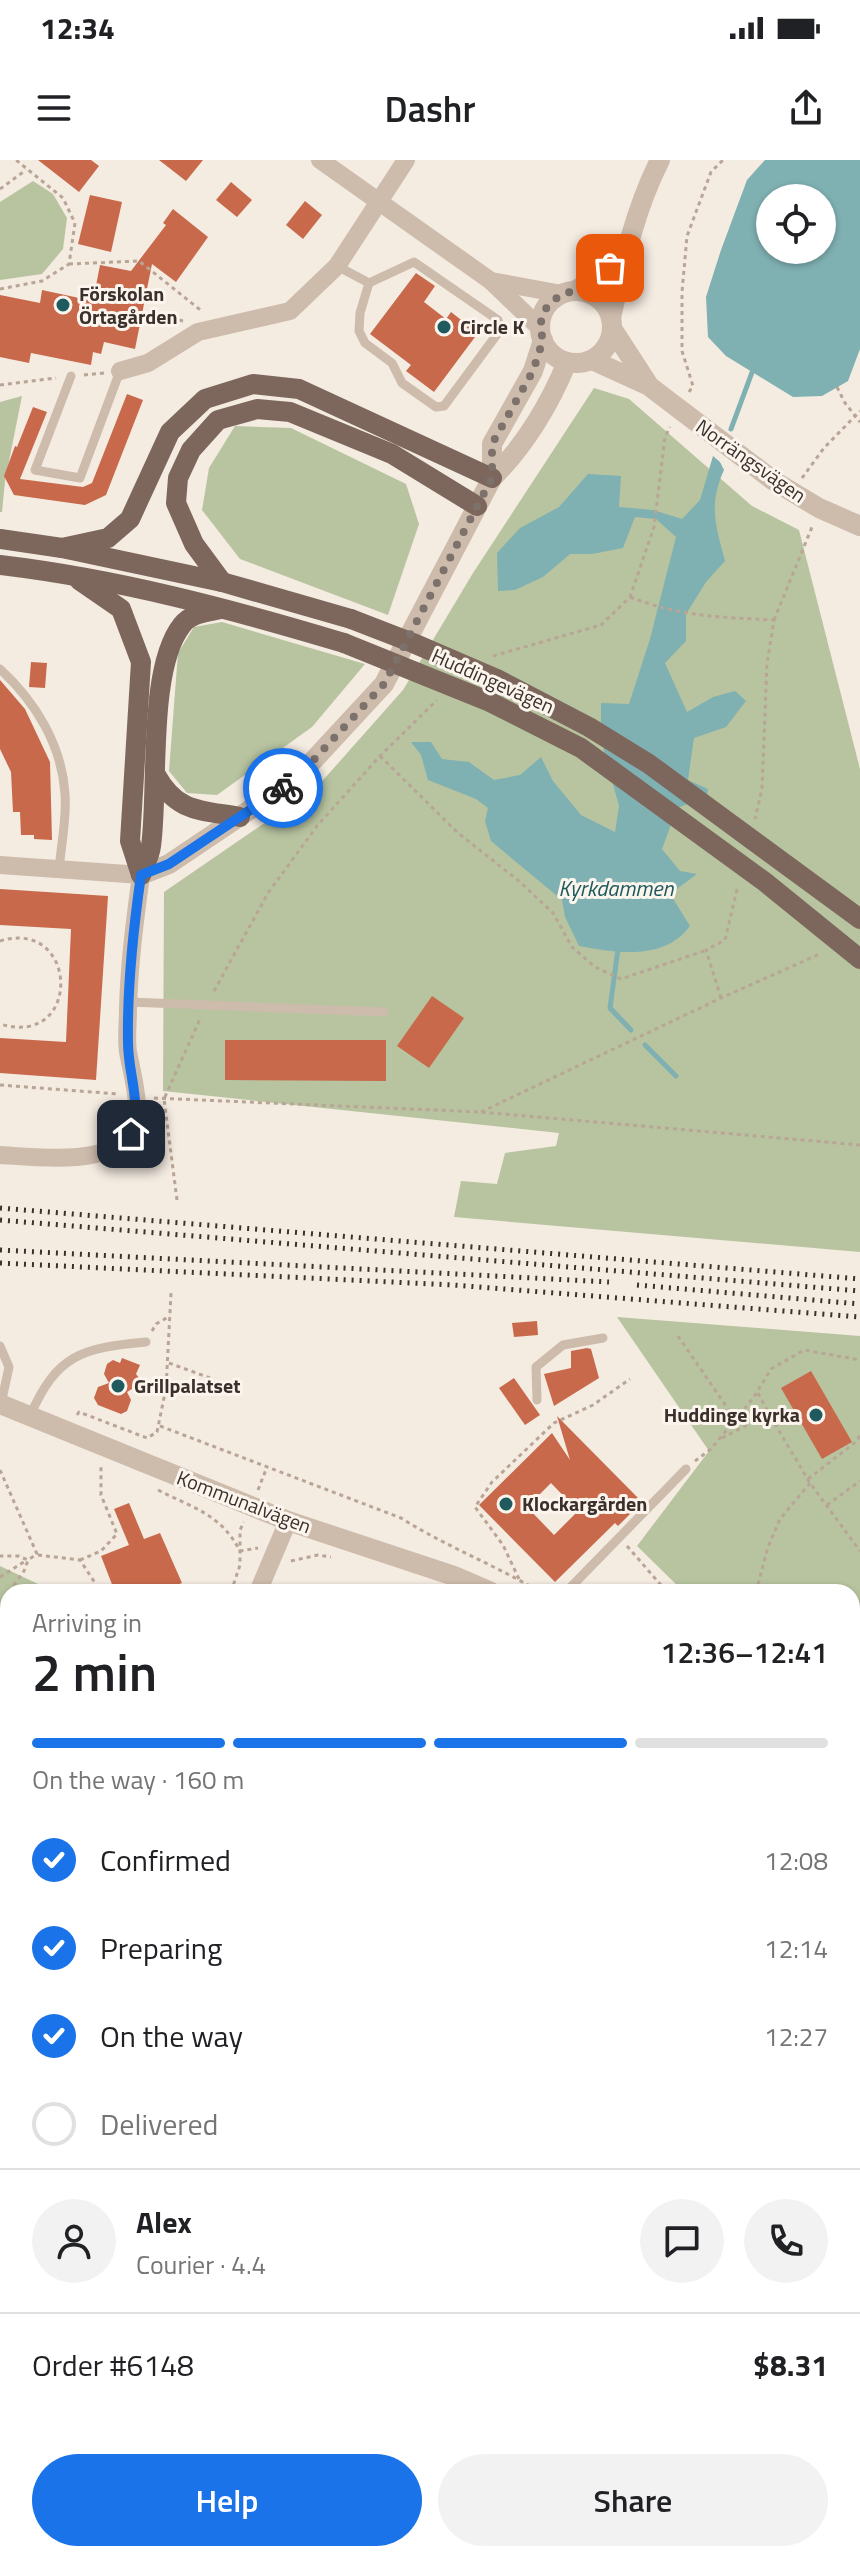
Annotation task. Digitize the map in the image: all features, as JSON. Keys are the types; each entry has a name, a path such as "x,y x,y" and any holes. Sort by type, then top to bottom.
{"main road":[{"path":"62,548 108,538 119,529 130,519 170,432 205,399 253,384 299,389 492,478"},
{"path":"222,582 194,544 176,503 178,478 191,450 218,420 257,409 290,412 392,454 477,506"},
{"name":"Huddingevägen","path":"0,539 62,548 222,582 351,619 499,680 589,727 649,764 860,919"},
{"name":"Huddingevägen","path":"0,565 70,573 226,608 344,643 490,702 581,748 765,882 860,959"},
{"path":"70,573 121,609 141,662 130,841 141,875"},
{"path":"141,875 151,850 158,709 165,657 183,623 198,613 226,608"},
{"path":"156,775 165,792 185,807 240,817"}],"street":[{"path":"320,160 491,281 541,334 549,351 567,362 579,364 592,360 609,343 624,258 648,184 660,160"},
{"path":"120,371 148,363 198,332 290,311 337,266 406,160"},
{"path":"492,478 492,444 533,371 542,316 548,305 624,258"},
{"path":"491,281 568,293 587,292 606,306 612,324"},
{"name":"Norrängsvägen","path":"612,324 649,386"},
{"name":"Norrängsvägen","path":"592,360 649,386 774,481 819,508 860,526"},
{"path":"0,865 141,875 169,864 297,778 384,684 492,478 514,457 559,383 567,362"},
{"path":"0,1155 60,1158 99,1153 118,1145 131,1134 136,1119 136,1096 127,1047 130,958 141,875"},
{"name":"Kommunalvägen","path":"1,1404 288,1521 472,1584"},
{"path":"261,1584 288,1521"}],"lane":[{"path":"414,262 498,320 498,333 444,406 436,407 402,383 392,363 365,343 359,331 360,313 369,283 414,262"},
{"path":"337,266 369,283"},
{"path":"71,376 35,470 80,478 120,371"},
{"path":"0,669 30,700 47,730 59,762 65,795 59,870"},
{"path":"129,1002 384,1012"},
{"path":"537,1400 536,1367 563,1345 603,1338"},
{"path":"30,1416 50,1378 70,1359 107,1346 146,1342"},
{"path":"0,1346 9,1367 1,1404"},
{"path":"574,1584 686,1469"}],"path":[{"path":"16,160 63,198 75,223 69,264"},
{"path":"492,656 601,625 630,597 659,505 665,437 693,386 682,351 682,292 687,236 711,172 723,160"},
{"path":"0,189 27,170"},
{"path":"0,289 42,281 69,264 139,261 222,328"},
{"path":"837,387 860,422"},
{"path":"794,492 824,448 860,411"},
{"path":"755,819 762,789 767,663 774,620 819,508"},
{"path":"630,597 693,616 774,620"},
{"path":"177,1200 164,1099 207,1005 268,893 317,826 380,756 437,700"},
{"path":"380,756 458,833 519,881 553,913 572,947 595,967 621,979 706,950 725,940 740,879"},
{"path":"0,941 13,938 37,941 53,955 59,967 59,998 56,1008 43,1020 18,1028 0,1024"},
{"path":"706,950 721,998"},
{"path":"480,1112 823,953"},
{"path":"0,1085 164,1099 480,1112 860,1145"},
{"path":"171,1293 160,1426 401,1518 429,1536 527,1584"},
{"path":"146,1342 156,1324 170,1316"},
{"path":"678,1336 735,1419"},
{"path":"686,1469 719,1440 771,1369 804,1350 860,1360"},
{"path":"167,1363 210,1378"},
{"path":"519,1579 503,1545 475,1507 492,1482 554,1423 593,1405 630,1379"},
{"path":"757,1392 809,1481 860,1551"},
{"path":"719,1440 769,1414"},
{"path":"758,1584 768,1547 780,1519 809,1481 857,1441 860,1435"},
{"path":"0,1577 37,1554 80,1560 101,1551 117,1534 101,1495 101,1463"},
{"path":"0,1470 37,1554"},
{"path":"827,1505 860,1481"},
{"path":"157,1490 228,1529 240,1551 240,1565 234,1584"},
{"path":"620,1538 660,1584"},
{"path":"240,1551 256,1547 293,1561 318,1555 331,1557"},
{"path":"0,1556 18,1556 28,1560"},
{"path":"15,1584 28,1560"},
{"path":"80,1560 96,1584"}],"green space":[{"path":"33,181 53,194 67,218 63,249 42,274 0,280 0,202"},
{"path":"594,388 629,399 752,506 799,530 860,769 860,1252 454,1217 461,1181 497,1184 505,1153 556,1146 559,1133 163,1091 164,892 317,787 403,690 473,573"},
{"path":"22,396 2,512 0,512 0,402"},
{"path":"235,426 291,428 406,484 419,524 388,615 240,559 202,510 209,468"},
{"path":"222,622 365,664 312,727 217,795 187,793 169,771 178,653 194,627"},
{"path":"617,1317 860,1336 860,1584 676,1584 637,1546 709,1451"},
{"path":"0,1566 38,1584 0,1584"}],"water":[{"path":"765,160 860,160 860,349 848,381 822,396 793,397 726,356 708,337 706,297 747,180"},
{"name":"Kyrkdammen","path":"713,456 724,470 715,505 725,561 706,582 686,614 686,641 665,663 687,712 713,697 735,691 746,701 726,727 694,738 688,780 708,789 707,797 677,808 662,849 680,871 697,874 678,888 672,897 690,926 667,945 653,950 624,952 579,946 565,917 562,900 491,841 485,821 488,808 476,799 428,780 421,755 411,742 431,742 442,759 469,762 494,780 520,775 541,757 553,781 581,815 615,832 619,806 601,740 601,703 629,704 650,639 676,537 656,519 635,517 623,548 592,554 570,554 543,577 515,590 498,591 497,553 520,528 559,507 588,474 621,476 619,507 653,510 682,519 700,500"}],"building":[{"path":"38,160 91,160 99,166 79,192"},
{"path":"159,160 203,160 186,181"},
{"path":"231,182 252,200 237,217 216,200"},
{"path":"90,195 122,202 111,252 78,244"},
{"path":"305,201 322,215 303,239 286,225"},
{"path":"173,209 208,237 176,282 152,264 135,349 104,342 101,354 93,352 91,365 31,353 29,363 0,357 0,295 40,303 42,290 93,301 100,265 131,271 166,225 163,223"},
{"name":"Circle K","path":"416,273 435,286 424,302 446,319 451,312 478,333 434,392 406,371 411,365 370,334"},
{"path":"127,394 143,400 106,495 85,505 14,495 4,476 33,407 47,412 20,479 83,487 92,483"},
{"path":"31,662 47,663 45,688 29,687"},
{"path":"0,680 25,709 50,762 52,840 21,835 20,812 13,812 11,772 0,749"},
{"path":"0,889 108,896 96,1080 0,1073 0,1038 66,1042 71,929 0,925"},
{"path":"432,996 464,1018 429,1068 397,1046"},
{"path":"225,1040 386,1040 386,1081 225,1080"},
{"path":"537,1321 538,1335 514,1337 512,1323"},
{"path":"591,1349 599,1378 554,1406 544,1374 571,1368 571,1351"},
{"path":"122,1358 140,1365 136,1374 140,1379 137,1386 127,1392 131,1400 127,1411 121,1414 98,1405 94,1398 98,1387 109,1383 104,1374 107,1364 113,1360 120,1363"},
{"name":"Huddinge kyrka","path":"811,1371 852,1442 822,1459 781,1388"},
{"path":"514,1378 540,1415 525,1425 499,1388"},
{"name":"Klockargården","path":"557,1416 642,1502 618,1526 615,1523 555,1582 479,1505 552,1433 570,1460","holes":["551,1483 578,1511 554,1535 527,1507"]},
{"path":"129,1503 144,1539 160,1533 182,1583 112,1584 101,1556 129,1545 114,1509"}],"waterway":[{"path":"731,429 754,367"},
{"path":"618,949 610,1008 631,1030"},
{"path":"645,1045 676,1076"}],"railway":[{"path":"0,1208 860,1279"},
{"path":"0,1220 860,1291"},
{"path":"0,1250 609,1282"},
{"path":"0,1263 453,1285 860,1317"},
{"path":"637,1285 860,1304"}],"way so far":[{"path":"283,788 297,778 384,684 492,478 492,444 533,371 543,340 540,328 542,316 548,305 610,268"}],"place":[{"name":"Förskolan Örtagården","path":"63,305"},
{"name":"Circle K","path":"444,327"},
{"name":"Grillpalatset","path":"118,1386"},
{"name":"Huddinge kyrka","path":"816,1415"},
{"name":"Klockargården","path":"506,1504"}],"route":[{"path":"131,1134 136,1119 136,1096 127,1047 130,958 141,875 169,864 283,788"}]}
